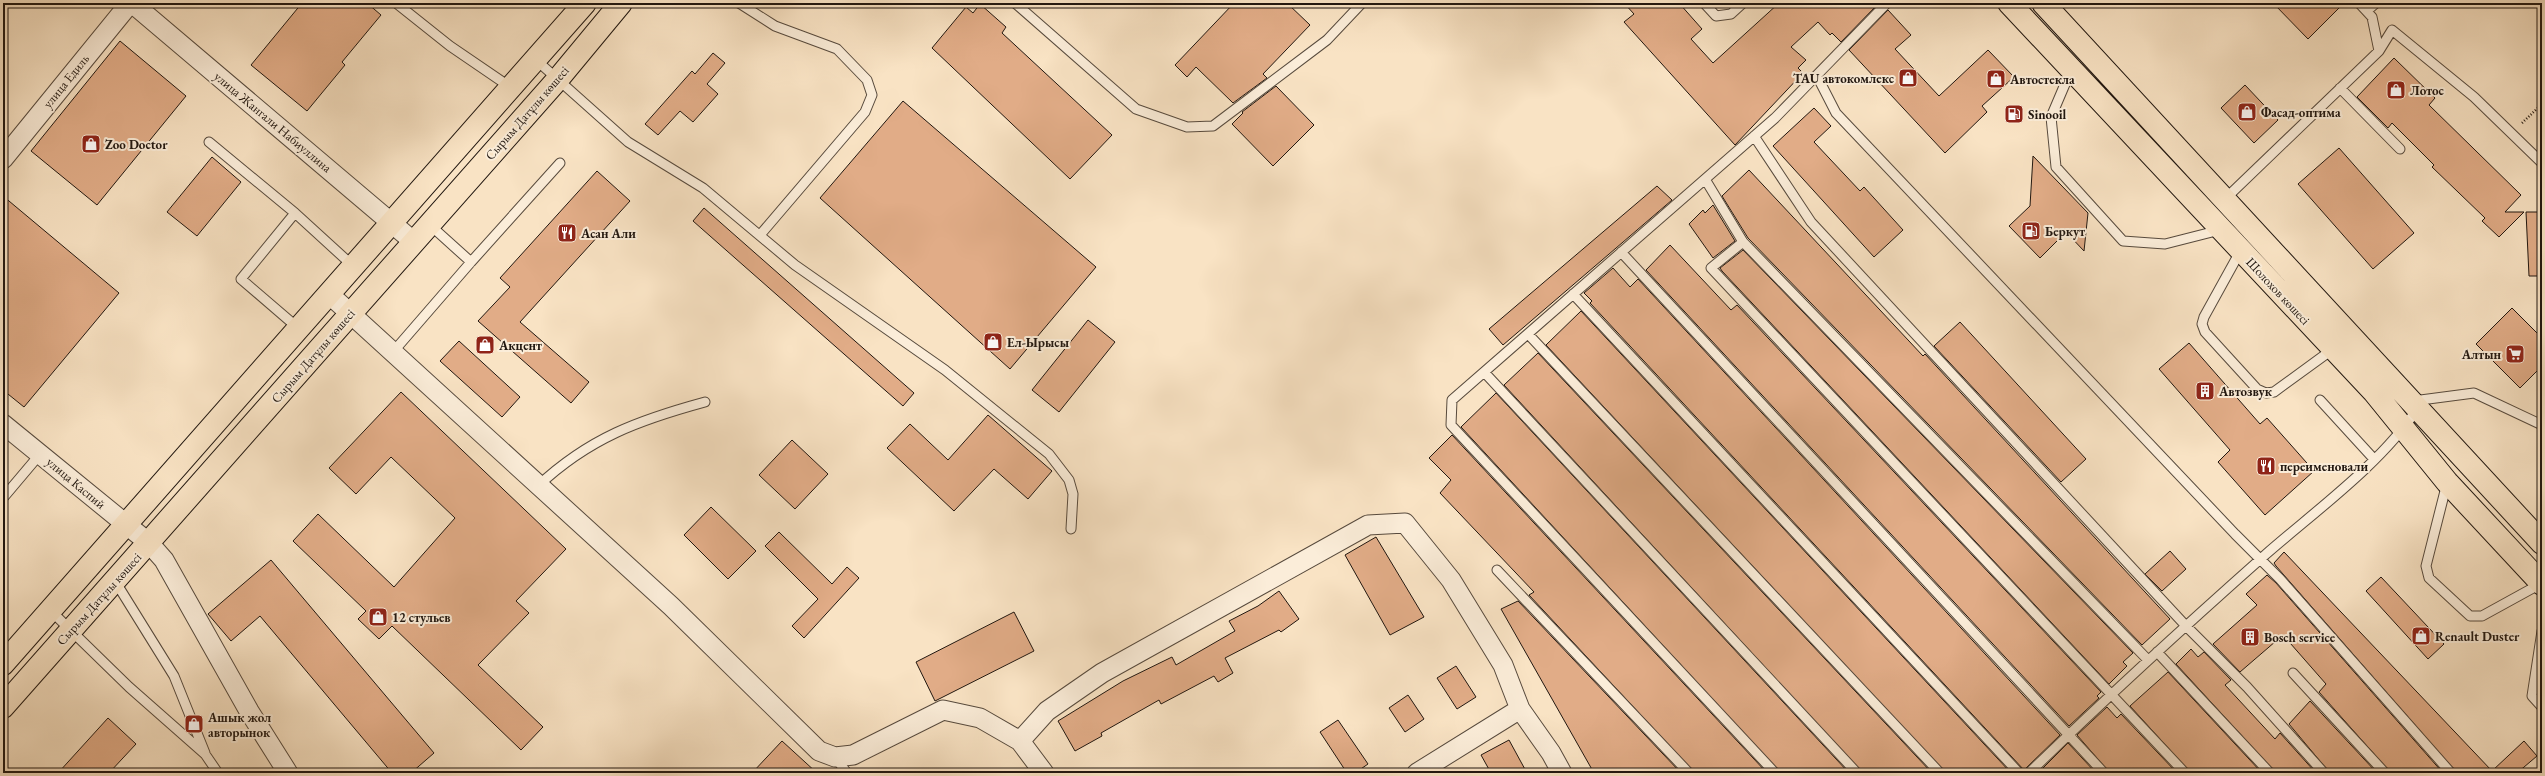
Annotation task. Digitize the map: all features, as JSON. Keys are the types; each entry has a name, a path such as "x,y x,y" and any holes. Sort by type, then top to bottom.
{"highway":[{"path":"3,664 585,3"},
{"name":"Сырым Датұлы көшесі","path":"3,707 558,79 620,3"},
{"name":"Шолохов көшесі","path":"2010,3 2381,400 2447,482 2542,584"},
{"name":"Шолохов көшесі","path":"2043,3 2542,543"}],"street":[{"name":"улица Едиль","path":"3,159 131,3"},
{"name":"улица Жангали Набиуллина","path":"131,3 414,242"},
{"path":"329,294 671,606 819,751 835,757 852,754 943,710 980,718 1020,741 1044,773"},
{"name":"улица Каспий","path":"3,424 149,543 164,560 249,711 288,773"},
{"path":"1020,741 1047,711 1102,673 1368,525 1406,523 1451,580 1503,665 1520,710 1551,753 1562,773"},
{"path":"1418,773 1520,710"}],"lane":[{"path":"396,3 450,46 510,87"},
{"path":"739,3 775,26 838,49 867,80 872,95 865,112 760,236"},
{"path":"1015,3 1136,109 1187,127 1213,126 1326,40 1362,3"},
{"path":"1704,3 1716,16 1731,14 1743,3"},
{"path":"1775,773 1451,425 1452,400 1754,136 1817,76 1887,3"},
{"path":"2359,3 2372,17 2379,51"},
{"path":"2367,11 2376,3"},
{"path":"2224,200 2379,51 2392,30 2474,98 2542,163"},
{"path":"535,59 628,142 703,188 795,265 946,370 1048,454 1069,480 1073,494 1071,529"},
{"path":"2071,69 2051,117 2056,167 2123,241 2165,244 2221,229"},
{"path":"1817,76 1836,112 2235,534 2261,559 2451,773"},
{"path":"2340,88 2400,149"},
{"path":"1754,136 1811,222 2186,626 2247,687 2324,773"},
{"path":"209,142 295,213 353,266"},
{"path":"393,352 560,163"},
{"path":"1705,179 1743,242 2148,660"},
{"path":"295,213 242,279 298,328"},
{"path":"430,225 471,262"},
{"path":"1743,242 1711,268 2185,773"},
{"path":"2241,250 2204,317 2202,324 2205,332 2257,389 2266,393 2274,392 2333,349"},
{"path":"1621,252 2104,773"},
{"path":"1573,294 2019,773"},
{"path":"1528,334 1940,773"},
{"path":"1484,372 1857,773"},
{"path":"2029,773 2148,660 2373,458 2403,429 2414,405 2474,393 2542,425"},
{"path":"2320,400 2373,458"},
{"path":"538,486 593,444 616,431 652,417 705,402"},
{"path":"3,498 40,453"},
{"path":"2447,482 2426,566 2428,578 2470,616 2476,617 2482,616 2542,584"},
{"path":"1497,570 1689,773"},
{"path":"115,581 174,676 205,754 218,773"},
{"path":"50,610 129,687 205,754"},
{"path":"2542,631 2532,696 2542,707"},
{"path":"2157,652 2270,773"},
{"path":"2293,673 2384,773"},
{"path":"835,757 847,773"}],"path":[{"path":"2512,134 2542,104"}],"building":[{"path":"302,3 367,3 381,15 342,62 345,65 307,111 251,65"},
{"path":"1234,3 1287,3 1310,25 1263,74 1267,78 1233,103 1196,67 1187,77 1175,65"},
{"path":"1624,3 1679,3 1702,29 1691,39 1713,63 1779,3 1879,3 1841,42 1832,33 1830,35 1818,22 1791,47 1806,60 1798,68 1803,73 1735,145 1624,22 1634,14"},
{"path":"2273,3 2344,3 2308,39"},
{"path":"980,4 1006,27 1002,33 1112,135 1070,179 932,48 966,7 973,13"},
{"path":"1888,10 1911,35 1895,49 1939,96 1988,50 2014,77 1982,106 1987,112 1945,153 1849,50"},
{"path":"120,41 186,96 97,205 31,151"},
{"path":"713,53 725,63 707,84 718,94 693,122 680,111 658,135 645,124 692,71 695,74"},
{"path":"2394,58 2435,98 2429,105 2521,195 2505,212 2524,212 2499,237 2482,221 2485,218 2432,167 2434,165 2392,123 2388,128 2357,97"},
{"name":"Фасад-оптима","path":"2245,85 2278,120 2254,143 2221,108"},
{"path":"1276,86 1314,125 1273,166 1232,124 1243,113 1242,112"},
{"path":"903,101 1096,267 1010,369 820,198"},
{"path":"1814,108 1831,126 1814,142 1860,191 1864,187 1903,230 1874,257 1773,146"},
{"path":"2339,148 2414,233 2373,269 2298,184"},
{"path":"2033,156 2088,213 2084,251 2066,232 2040,258 2009,226 2030,206"},
{"path":"212,157 241,182 197,236 167,212"},
{"path":"1749,170 1923,356 1925,354 2170,619 2142,645 1748,238 1722,196"},
{"path":"597,171 630,201 520,322 589,382 571,403 478,321 510,287 500,278"},
{"path":"1657,186 1672,200 1503,345 1489,329"},
{"path":"3,196 119,293 24,407 3,390"},
{"path":"1713,205 1735,241 1713,258 1689,224 1703,210 1705,213"},
{"path":"704,208 914,393 903,406 693,221"},
{"path":"2526,212 2542,212 2542,276 2529,276"},
{"path":"1670,245 1731,310 1737,305 2101,692 2097,696 2099,698 2069,726 1646,270"},
{"path":"1743,250 2133,653 2123,662 2127,666 2109,684 1722,271 1720,268"},
{"path":"1613,268 1630,287 1638,279 2060,735 2024,770 1590,303 1592,301 1584,293"},
{"name":"Алтын","path":"2512,308 2542,338 2542,366 2520,388 2476,344"},
{"path":"1581,311 2011,773 1946,773 1546,345"},
{"path":"1088,320 1115,342 1059,412 1032,390"},
{"path":"1960,322 2086,459 2061,482 1934,346"},
{"path":"459,341 520,397 502,417 440,361"},
{"path":"2189,343 2260,424 2267,418 2314,471 2265,515 2218,462 2230,450 2159,369"},
{"path":"1538,353 1932,773 1863,773 1504,385"},
{"path":"401,392 566,549 516,601 529,613 478,665 543,727 521,750 392,626 379,639 358,619 366,611 293,541 318,514 394,587 455,518 391,457 356,494 329,468"},
{"path":"1496,393 1849,773 1781,773 1461,427"},
{"path":"988,415 1052,471 1028,499 994,469 954,511 887,448 910,424 948,460"},
{"path":"1452,435 1767,773 1695,773 1529,595 1534,592 1440,493 1451,480 1429,458"},
{"path":"792,440 828,474 795,509 759,475"},
{"path":"711,507 756,551 728,579 684,535"},
{"path":"779,532 832,584 847,567 859,578 804,638 792,626 818,599 765,546"},
{"path":"1376,537 1424,617 1390,635 1345,555"},
{"path":"2170,551 2186,569 2162,591 2145,574"},
{"path":"2284,552 2492,771 2524,741 2537,756 2517,773 2457,773 2276,566 2274,563"},
{"path":"271,560 434,753 411,773 392,773 260,616 231,641 208,614"},
{"path":"2267,575 2276,583 2443,773 2391,773 2319,692 2326,684 2283,635 2240,672 2213,644 2257,605 2246,594"},
{"path":"2381,577 2444,644 2428,659 2366,591"},
{"path":"1279,591 1299,619 1281,632 1279,630 1225,658 1233,673 1218,682 1214,676 1161,704 1159,700 1101,733 1102,736 1075,751 1058,721 1123,681 1172,657 1176,665 1235,631 1229,621 1258,606"},
{"path":"1518,601 1681,773 1594,773 1501,609"},
{"path":"1014,612 1034,651 935,701 916,662"},
{"path":"2191,649 2198,657 2204,652 2231,680 2225,685 2275,739 2280,733 2316,773 2276,773 2176,664"},
{"path":"1456,666 1476,697 1457,709 1437,678"},
{"path":"2168,672 2262,773 2191,773 2130,706"},
{"path":"1408,695 1424,719 1405,732 1389,708"},
{"path":"2310,701 2377,773 2330,773 2289,724"},
{"path":"2107,707 2117,718 2121,714 2177,773 2110,773 2077,735"},
{"path":"108,718 136,744 109,773 58,773"},
{"path":"1338,720 1368,764 1355,773 1347,773 1320,732"},
{"path":"1509,740 1527,773 1491,773 1481,755"},
{"path":"782,741 817,773 752,773"},
{"path":"2068,743 2096,773 2038,773"}],"place":[{"name":"TAU автокомлекс","path":"1908,78"},
{"name":"Автостекла","path":"1996,79"},
{"name":"Лотос","path":"2396,90"},
{"name":"Фасад-оптима","path":"2247,112"},
{"name":"Sinooil","path":"2014,114"},
{"name":"Zoo Doctor","path":"91,144"},
{"name":"Беркут","path":"2031,231"},
{"name":"Асан Али","path":"567,233"},
{"name":"Ел-Ырысы","path":"993,342"},
{"name":"Акцент","path":"485,345"},
{"name":"Алтын","path":"2515,354"},
{"name":"Автозвук","path":"2205,391"},
{"name":"переименовали","path":"2266,466"},
{"name":"12 стульев","path":"378,617"},
{"name":"Renault Duster","path":"2421,636"},
{"name":"Bosch service","path":"2250,637"},
{"name":"Ашык жол авторынок","path":"194,724"}]}
